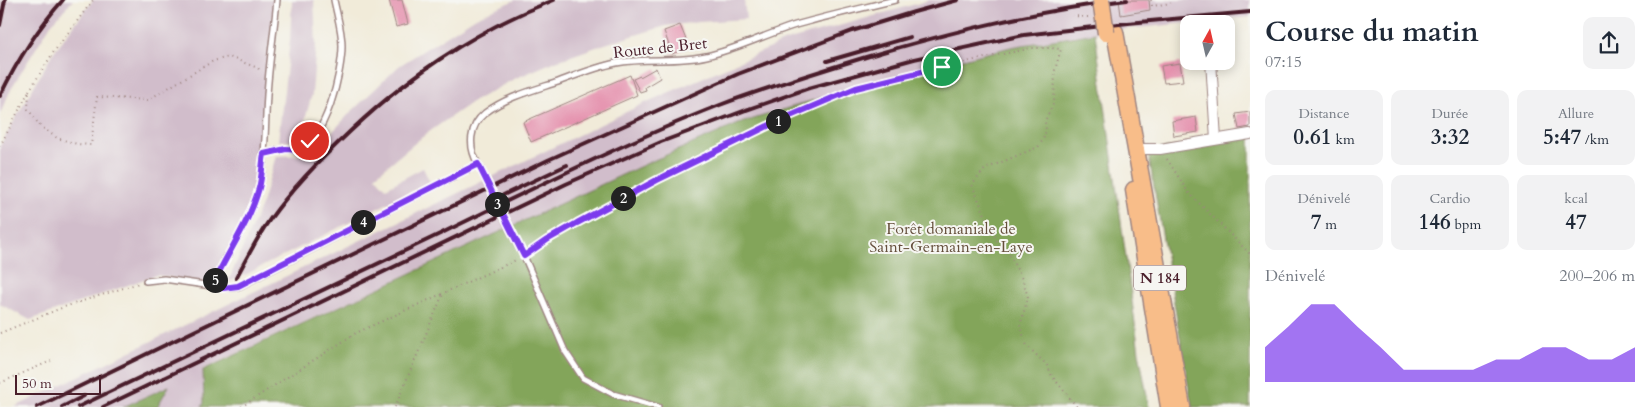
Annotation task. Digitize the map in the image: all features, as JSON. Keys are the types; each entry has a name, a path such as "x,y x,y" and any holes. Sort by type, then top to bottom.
{"main road":[{"name":"N 184","path":"1101,0 1111,32 1182,407"},
{"name":"N 184","path":"1110,0 1111,32"},
{"name":"N 184","path":"1133,150 1138,222 1169,407"}],"street":[{"path":"1212,70 1216,139"},
{"path":"1133,150 1160,149 1250,134"}],"lane":[{"path":"212,286 221,266 241,232 260,186 277,0"},
{"path":"264,154 286,149 298,150 310,141 322,125 340,74 342,45 334,0"},
{"name":"Route de Bret","path":"658,407 613,394 583,378 565,351 524,256 472,155 470,140 474,127 484,114 504,102 588,71 615,63 636,60 687,60 707,56 798,24 895,0"},
{"path":"146,281 164,279 223,288 238,286 478,164"}],"path":[{"path":"0,146 53,53 93,0"},
{"path":"1151,2 1152,6 1171,3"},
{"path":"241,407 356,333 524,256 547,240 657,180 776,122 856,88 1032,48 1050,48 1061,50 1055,70 1054,102 1044,121 1046,130 1043,140 1038,147 984,169 972,185 1002,249 1009,254 1023,281 1028,297 1020,326 1027,346 1048,365 1052,376 1077,407"},
{"path":"30,91 28,109 40,126 57,138 77,144 91,145 97,97 148,100 213,61 228,57 258,68 263,76 267,93"},
{"path":"1160,149 1188,192 1250,254"},
{"path":"0,333 64,307 146,281"},
{"path":"395,407 443,294"},
{"path":"0,384 51,361"}],"shaded area":[{"path":"0,0 73,0 51,24 12,87 0,114"},
{"path":"93,0 275,0 253,205 211,284 156,275 30,320 0,304 0,146 53,53"},
{"path":"292,0 314,0 316,44 312,94 299,142 278,141 290,40"},
{"path":"515,0 744,0 746,19 666,26 605,44 551,63 514,79 472,102 426,134 375,176 386,188 423,168 430,182 228,282 262,203 276,156 311,155 350,113 399,66 476,17"},
{"path":"930,0 1250,0 1250,17 1235,18 1235,15 1180,15 1180,24 1072,36 1011,47 839,92 741,123 650,162 203,369 204,403 202,407 157,407 168,386 123,407 15,407 647,102 786,41"}],"green space":[{"name":"Forêt domaniale de Saint-Germain-en-Laye","path":"1095,33 1139,352 1149,407 202,407 204,403 203,370 650,162 741,123 839,92 939,65 1011,47"},
{"path":"1250,133 1250,407 1192,407 1148,152"},
{"path":"169,386 157,407 123,407"}],"building":[{"path":"389,0 402,0 408,24 396,27"},
{"path":"1119,0 1149,0 1150,10 1121,15"},
{"path":"680,25 689,47 672,54 664,31"},
{"path":"1180,63 1183,81 1164,83 1161,66"},
{"path":"656,68 660,78 645,87 646,90 640,92 633,79"},
{"path":"630,75 637,95 531,142 523,122"},
{"path":"1250,112 1250,127 1239,129 1236,114"},
{"path":"1196,117 1198,132 1174,136 1172,121"}],"railway":[{"path":"0,25 5,0"},
{"path":"0,96 28,46 63,0"},
{"path":"236,278 272,216 299,183 363,119 413,78 466,43 494,27 554,0"},
{"path":"37,407 548,160 738,74 852,31 958,0"},
{"path":"78,407 580,166 649,134 720,105 811,74 930,39 1028,16 1127,0"},
{"path":"103,407 566,184 661,142 809,88 914,59 1024,35 1250,12"},
{"path":"827,61 910,37"},
{"path":"497,198 567,165"},
{"path":"62,407 84,396"}],"route":[{"path":"310,141 298,150 286,149 264,154 260,186 253,206 212,286 231,288 238,286 478,164 524,256 547,240 657,180 776,122 856,88 942,67"}]}
